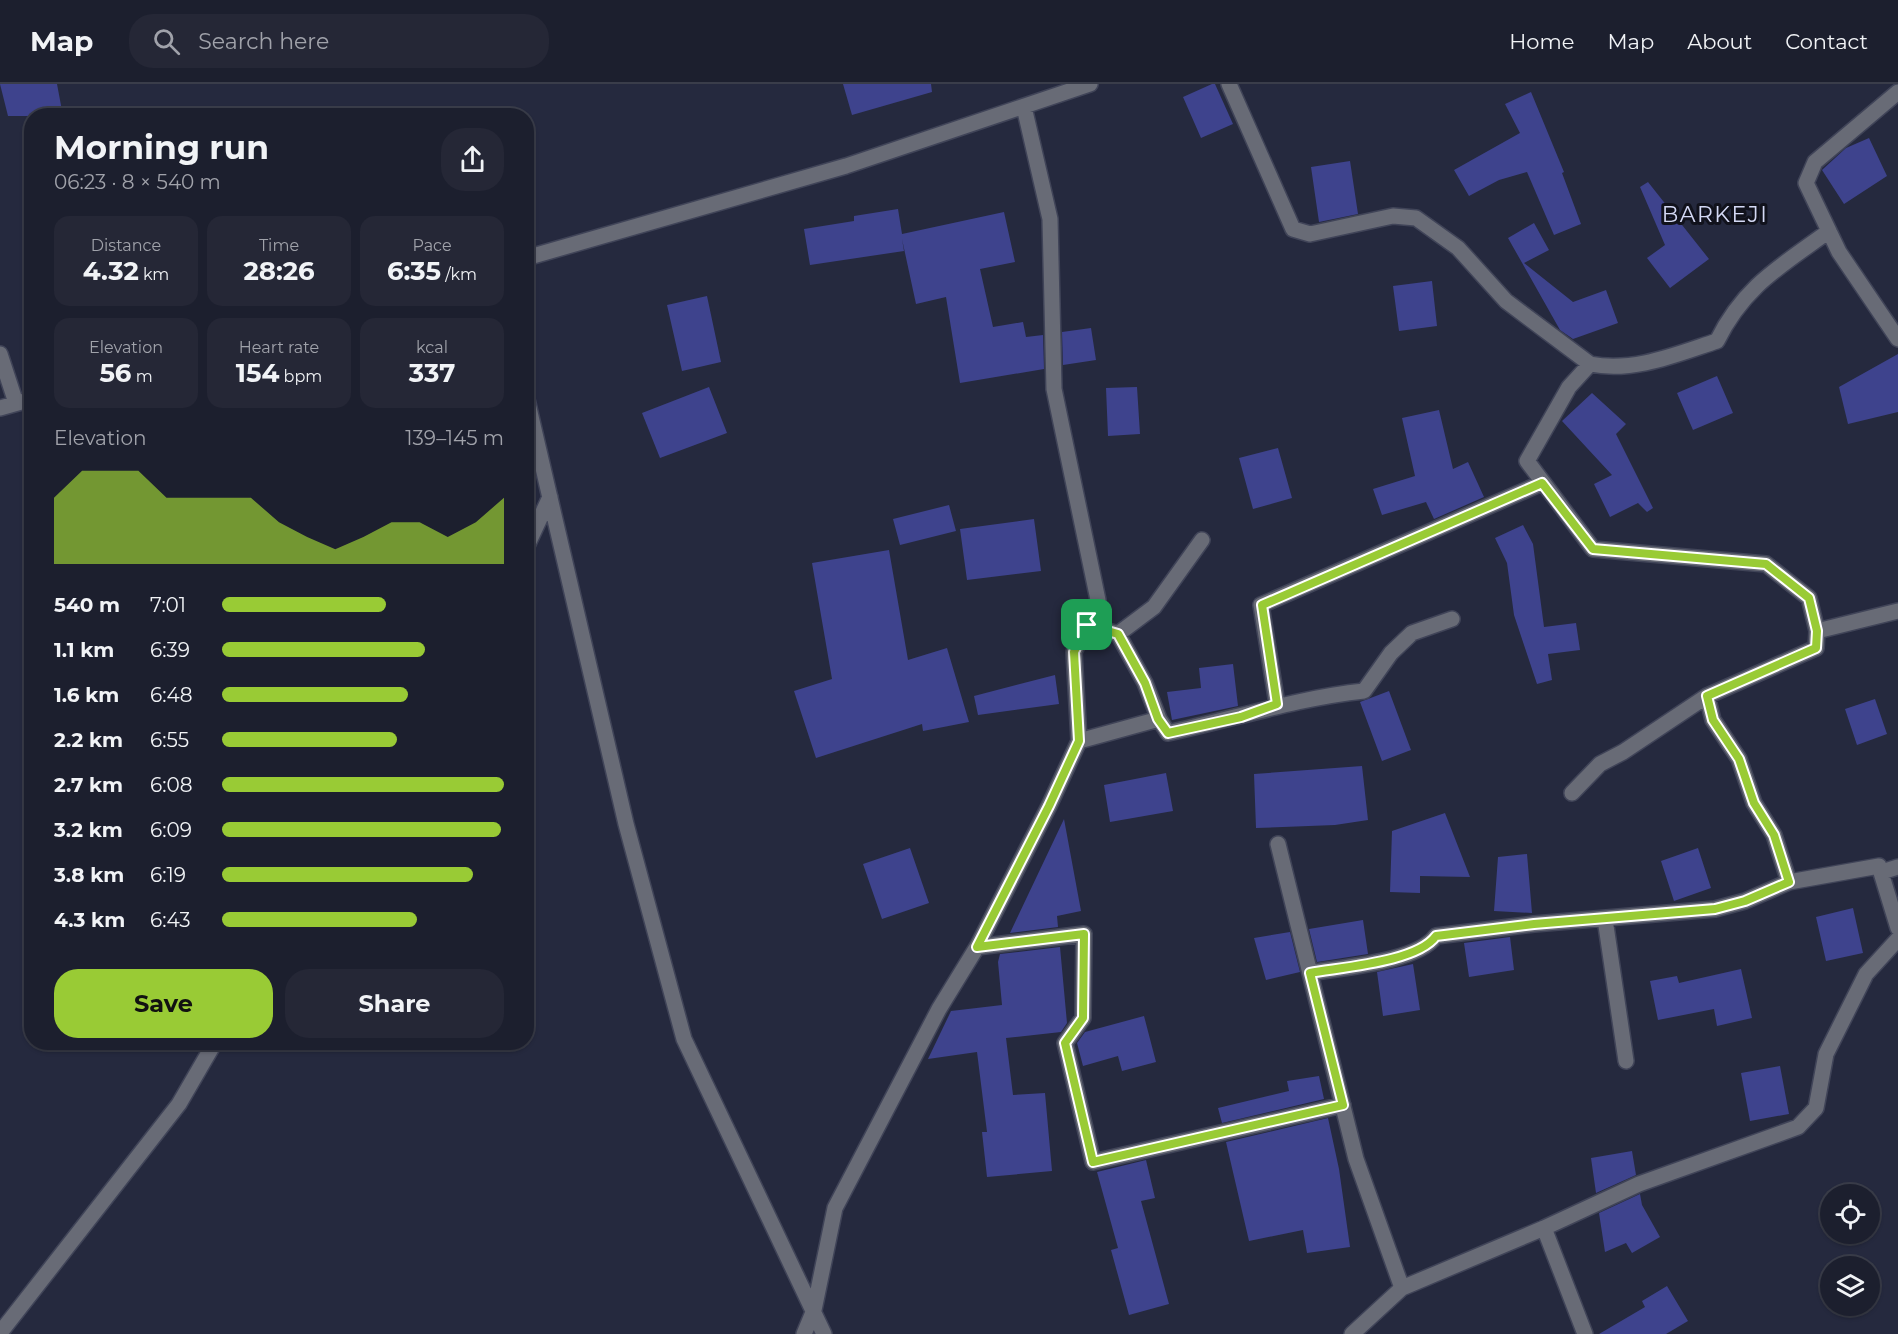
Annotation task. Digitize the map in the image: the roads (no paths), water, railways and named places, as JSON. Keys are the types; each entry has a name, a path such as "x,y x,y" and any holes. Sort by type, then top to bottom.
{"street":[{"path":"534,256 846,166 1090,84"},
{"path":"1229,84 1293,229 1310,234 1393,216 1416,218 1458,248 1506,301 1590,364 1610,368 1654,361 1718,341 1731,313 1755,285 1829,231"},
{"path":"1898,92 1815,162 1806,183 1839,252 1898,339"},
{"path":"804,1334 814,1310 835,1208 939,1009 977,947 1049,806 1079,741 1074,652 1098,600 1054,389 1050,219 1024,107"},
{"path":"0,354 16,403"},
{"path":"1572,793 1600,764 1623,752 1707,696 1816,648 1817,631 1809,598 1766,564 1593,549 1527,461 1569,387 1590,364"},
{"path":"0,408 24,401"},
{"path":"534,429 626,824 684,1039 824,1334"},
{"path":"1277,704 1262,605 1542,483"},
{"path":"534,531 550,497"},
{"path":"1118,634 1154,607 1202,540"},
{"path":"1817,631 1898,611"},
{"path":"1087,625 1118,634 1145,683 1158,719 1168,733 1241,717 1277,704 1364,691 1392,653 1412,633 1452,619"},
{"path":"1707,696 1713,720 1739,759 1754,803 1774,835 1789,882"},
{"path":"1079,741 1158,719"},
{"path":"1278,844 1356,1159 1401,1288"},
{"path":"1310,973 1413,953 1430,945 1436,936 1715,909 1745,901 1789,882 1879,866 1898,928"},
{"path":"1882,872 1898,867"},
{"path":"1605,919 1626,1061"},
{"path":"977,947 1084,934 1083,1018 1065,1043 1093,1162 1343,1105"},
{"path":"1352,1334 1401,1288 1544,1228 1639,1184 1798,1127 1816,1108 1826,1054 1866,974 1898,939"},
{"path":"0,1333 179,1104 210,1050"},
{"path":"1544,1228 1585,1334"}],"district":[{"name":"BARKEJI","path":"1715,214"}]}
